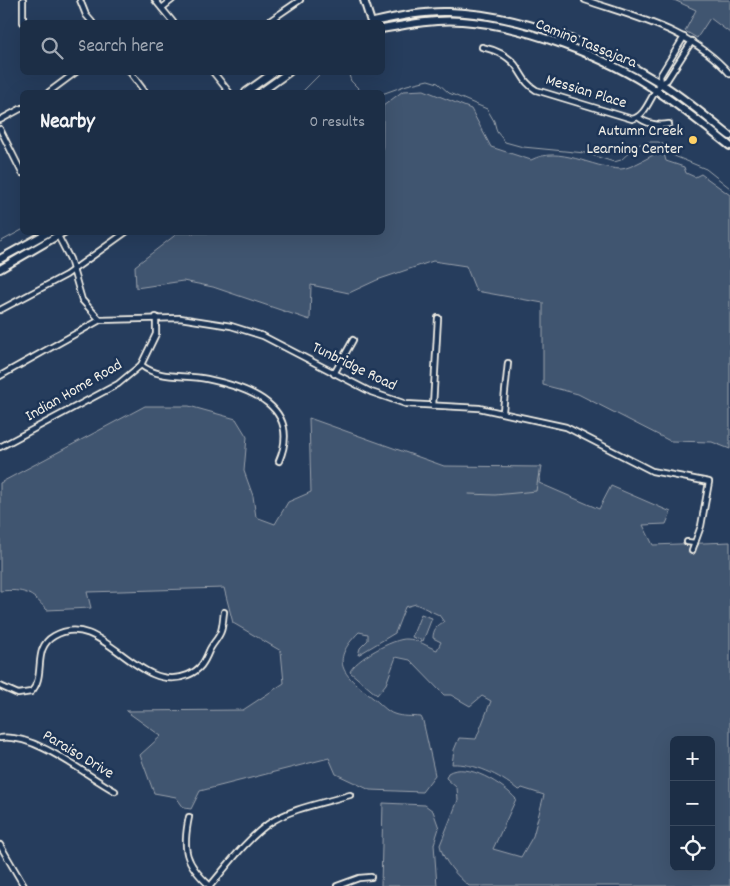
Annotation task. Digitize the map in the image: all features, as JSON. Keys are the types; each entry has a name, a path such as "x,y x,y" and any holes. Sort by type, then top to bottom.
{"main road":[{"name":"Camino Tassajara","path":"364,0 371,20"},
{"name":"Camino Tassajara","path":"383,20 416,14 447,12 483,14 510,20 582,43 661,83 730,136"},
{"name":"Camino Tassajara","path":"385,28 415,22 453,21 511,29 566,47 614,66 656,90 730,146"},
{"path":"249,90 270,75"},
{"path":"264,90 285,75"},
{"path":"0,259 44,235"},
{"path":"0,269 57,235"}],"street":[{"path":"23,0 23,20"},
{"path":"80,0 86,15 90,20"},
{"path":"155,0 171,20"},
{"path":"162,8 172,0"},
{"path":"271,20 300,0"},
{"path":"585,0 662,26 692,41 720,63 730,74"},
{"path":"684,37 660,76 661,83 667,80 692,41"},
{"name":"Messian Place","path":"482,47 504,55 517,67 525,82 536,90 570,102 604,109 628,118 638,117 661,83"},
{"path":"52,90 72,75"},
{"path":"132,75 144,90"},
{"path":"215,75 227,90"},
{"path":"0,120 20,109"},
{"path":"638,117 661,126 669,124"},
{"path":"0,129 20,169"},
{"path":"0,376 100,320 82,300 74,269 59,235"},
{"path":"0,310 66,275 122,235"},
{"name":"Tunbridge Road","path":"100,320 156,318 204,320 255,333 286,346 334,374 371,392 406,404 503,411 566,427 652,471 709,482 701,526 692,551"},
{"name":"Indian Home Road","path":"0,446 118,384 141,365 156,334 156,318"},
{"path":"433,406 438,318"},
{"path":"334,374 353,340"},
{"path":"503,411 508,363"},
{"path":"141,365 150,372 207,379 236,387 267,401 277,411 284,430 283,450 278,461"},
{"path":"687,542 695,543"},
{"path":"0,686 18,694 31,692 36,687 39,655 44,645 52,637 62,632 86,632 150,673 171,679 194,672 206,663 210,650 221,632 224,612"},
{"name":"Paraiso Drive","path":"0,738 22,738 37,744 115,791"},
{"path":"188,817 185,834 188,860 193,871 210,886 244,846 268,824 298,810 350,795"},
{"path":"0,845 24,886"},
{"path":"337,886 359,878 371,877"}],"shaded area":[{"path":"674,0 730,0 730,33 710,18 697,38 685,31 696,10"},
{"path":"424,90 471,109 491,147 531,160 542,156 564,156 621,169 636,164 663,150 666,161 684,167 686,173 695,177 701,174 730,195 730,449 712,442 670,441 578,394 543,385 543,303 476,291 466,266 433,261 377,280 349,293 311,285 310,320 213,287 183,281 136,288 135,266 175,235 385,235 385,104 403,91"},
{"path":"145,406 189,406 236,419 247,437 244,471 253,496 256,517 275,524 288,502 311,492 309,418 444,466 542,467 539,483 599,509 611,486 671,512 666,524 643,525 653,545 730,542 730,886 469,886 464,882 447,862 440,845 458,800 457,788 446,778 448,773 456,770 475,772 494,781 516,799 493,849 521,857 533,836 544,795 522,788 520,790 517,789 495,775 478,768 452,764 454,750 459,738 476,739 491,701 482,696 470,706 451,695 444,695 410,660 396,657 386,684 377,695 350,672 366,656 393,642 407,639 415,640 437,650 441,642 433,638 434,633 437,626 444,622 439,615 416,604 405,607 395,633 358,655 360,648 368,640 368,634 359,632 344,652 342,660 343,668 354,682 389,711 400,716 421,717 435,775 422,792 370,790 336,774 329,758 200,791 191,809 184,808 176,797 154,793 140,755 161,736 126,711 243,710 284,683 281,651 233,623 224,588 87,592 91,608 47,610 36,599 26,593 21,591 0,591 0,483"},
{"path":"421,614 432,618 423,641 412,637"},
{"path":"383,803 425,805 433,811 439,828 434,844 437,886 381,886"}],"waterway":[{"path":"304,90 319,75"},
{"path":"349,75 351,81 360,90"},
{"path":"385,93 428,80 438,83 449,93 487,109 494,121 497,132 505,142 523,147 585,153 614,162 621,160 636,146 646,142 662,143 672,155 706,169 730,188"},
{"path":"0,242 20,231"},
{"path":"469,494 495,495 536,491 540,466"}],"place":[{"name":"Autumn Creek Learning Center","path":"693,140"}]}
